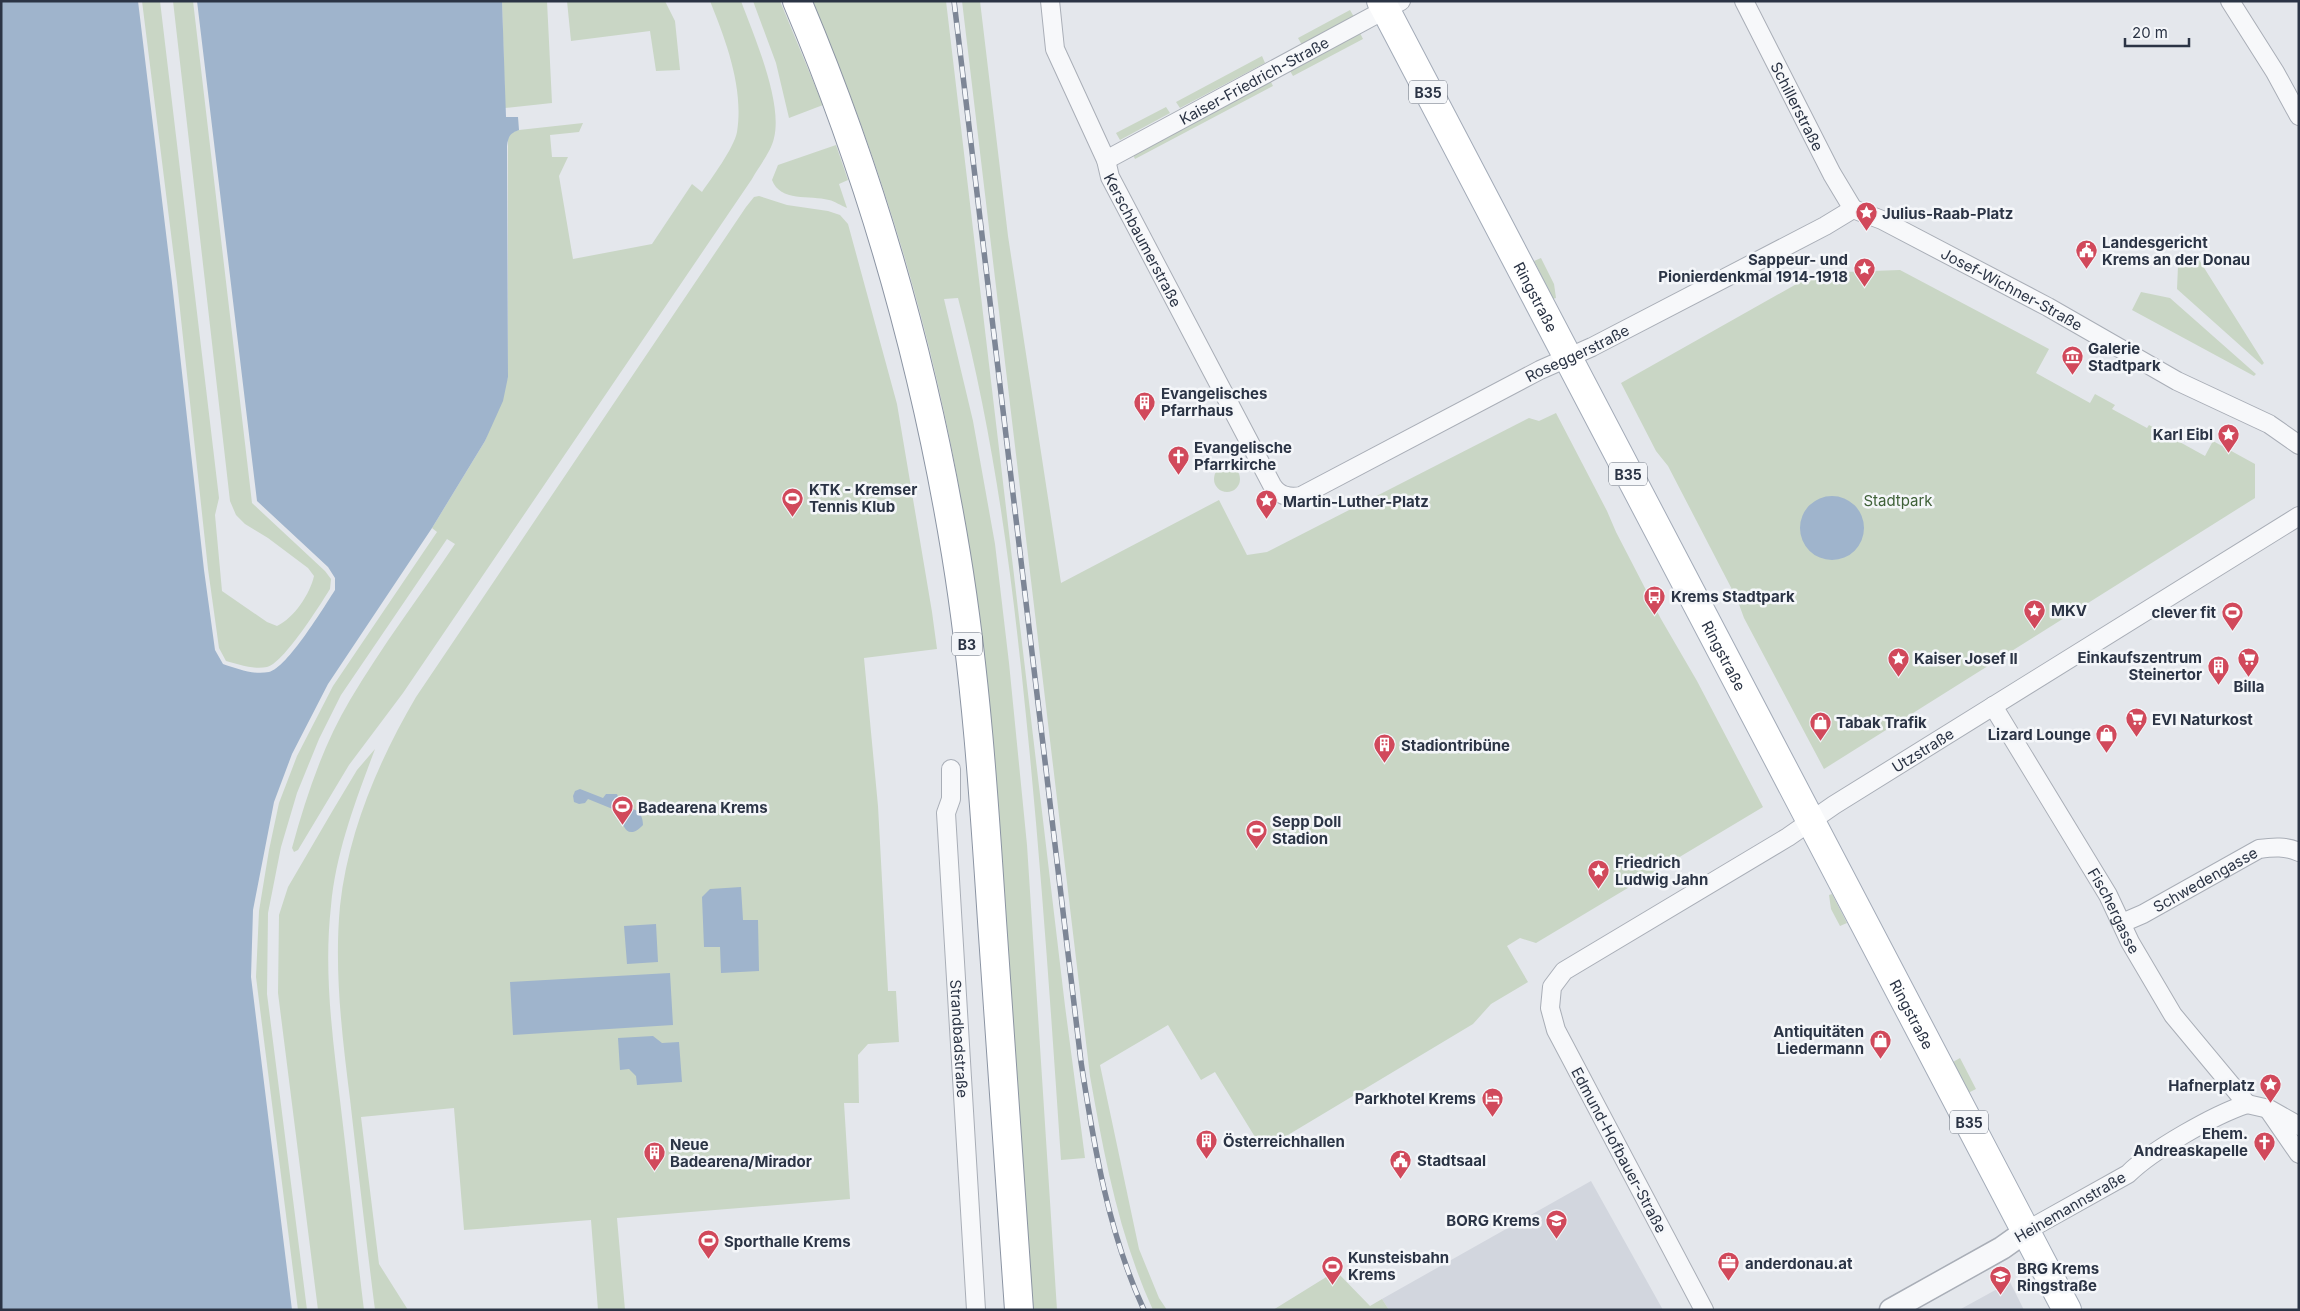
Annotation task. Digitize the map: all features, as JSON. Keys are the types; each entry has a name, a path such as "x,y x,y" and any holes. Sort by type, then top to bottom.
{"main road":[{"name":"B3","path":"796,1 842,116 872,203 918,362 940,464 956,557 979,737 1019,1310"},
{"name":"Ringstraße","path":"1389,4 1566,358 1812,821 2067,1310"}],"street":[{"name":"Kerschbaumerstraße","path":"1050,1 1055,49 1106,160 1110,177 1276,492 1291,498 1301,496"},
{"name":"Schillerstraße","path":"1744,1 1832,174 1853,209"},
{"path":"2230,1 2275,72 2299,116"},
{"name":"Kaiser-Friedrich-Straße","path":"1106,160 1389,4"},
{"name":"Roseggerstraße","path":"1301,496 1853,209"},
{"name":"Josef-Wichner-Straße","path":"1853,209 1882,220 2031,298 2177,381 2269,424 2299,445"},
{"name":"Utzstraße","path":"1552,987 1564,971 1788,837 1993,706 2299,516"},
{"name":"Fischergasse","path":"1993,706 2108,895 2130,942 2173,1015 2247,1104"},
{"name":"Strandbadstraße","path":"951,769 951,800 946,819 976,1310"},
{"name":"Schwedengasse","path":"2122,923 2143,914 2259,849 2274,847 2295,850"},
{"name":"Edmund-Hofbauer-Straße","path":"1552,987 1550,1008 1556,1030 1704,1310"},
{"path":"2247,1104 2269,1110 2299,1126"},
{"name":"Heinemannstraße","path":"1891,1310 2002,1248 2049,1216 2128,1174 2141,1161 2227,1111 2247,1104"},
{"path":"2269,1110 2299,1154"}],"shaded area":[{"name":"BORG Krems","path":"1591,1181 1663,1310 1389,1310 1382,1299"},
{"name":"BRG Krems Ringstraße","path":"2010,1282 2024,1310 1959,1310"}],"green space":[{"path":"142,1 160,1 219,498 215,515 222,591 267,622 277,626 300,605 309,590 314,576 308,568 268,538 245,524 236,515 230,501 173,1 193,1 252,503 325,571 331,579 330,589 301,633 282,656 274,663 262,668 226,661 219,648 208,569 177,282"},
{"path":"502,1 547,1 552,103 505,108"},
{"path":"567,1 665,1 675,21 680,70 656,71 650,31 571,41"},
{"path":"710,1 741,1 753,32 766,69 774,106 776,123 774,138 768,154 403,693 349,765 298,850 294,852 292,848 303,810 323,753 340,717 375,660 455,544 447,539 341,695 319,739 297,793 281,847 268,913 267,994 307,1310 298,1310 256,977 259,911 279,803 297,756 333,686 437,532 432,528 485,441 508,377 508,138 512,132 519,130 583,123 579,132 550,135 552,157 568,157 559,176 573,259 652,244 692,184 702,192 727,155 737,132 739,115 736,82 722,32"},
{"path":"753,1 780,1 823,105 789,118 776,63"},
{"path":"812,1 946,1 1065,1006 1085,1158 1061,1160 1036,827 1021,663 1008,558 992,453 971,350 958,298 944,299 973,421 995,544 1009,663 1027,845 1057,1310 1032,1310 991,738 982,646 970,554 958,483 928,342 888,203 865,135"},
{"path":"962,1 980,1 1008,236 1061,583 1219,500 1247,555 1267,552 1529,418 1539,421 1556,413 1661,619 1697,681 1763,807 1536,943 1520,938 1507,946 1528,982 1491,1004 1473,1024 1263,1150 1215,1072 1201,1080 1168,1025 1100,1065 1139,1249 1159,1298 1167,1310 1153,1310 1131,1253 1107,1165 1090,1076"},
{"path":"1350,10 1354,17 1302,45 1298,38"},
{"path":"1360,33 1363,39 1293,76 1290,71"},
{"path":"1262,56 1265,63 1180,108 1176,102"},
{"path":"1270,80 1273,86 1135,159 1132,153"},
{"path":"1166,107 1170,113 1120,140 1116,133"},
{"path":"836,145 848,180 839,184 847,208 834,201 789,195 776,187 772,180 778,165"},
{"name":"Badearena Krems","path":"759,196 787,205 828,211 840,215 848,224 897,404 937,649 864,658 878,806 888,991 896,991 899,1042 868,1044 858,1055 859,1103 844,1103 850,1199 617,1218 625,1310 598,1310 591,1220 464,1230 454,1108 361,1117 379,1264 408,1310 375,1310 344,1051 338,978 338,930 344,878 350,851 367,797 402,721 416,697 746,207 754,197"},
{"path":"2196,255 2264,363 2262,365 2177,289 2178,266"},
{"path":"1541,258 1554,284 1556,298 1553,299 1534,261"},
{"name":"Stadtpark","path":"1900,270 2049,349 2036,373 2090,403 2095,394 2115,405 2112,409 2147,428 2149,425 2205,456 2213,441 2255,464 2255,498 1824,769 1744,618 1737,599 1668,466 1656,451 1621,383 1816,273"},
{"path":"2141,292 2170,298 2256,374 2254,376 2132,310"},
{"path":"1227,466 1236,470 1240,479 1236,488 1227,492 1218,488 1214,479 1218,470"},
{"path":"375,749 348,826 337,865 331,906 328,959 330,1012 364,1310 318,1310 278,993 279,915 288,887 357,770"},
{"path":"1832,894 1847,923 1840,926 1831,909 1829,895"},
{"path":"1960,1058 1976,1089 1968,1093 1953,1062"},
{"name":"Kunsteisbahn Krems","path":"1336,1271 1370,1306 1382,1299 1389,1310 1273,1310"}],"water":[{"path":"1,1 138,1 215,650 223,664 246,671 263,673 277,668 295,649 335,590 335,578 328,567 257,501 197,1 502,1 506,117 518,117 519,130 513,132 510,136 507,146 508,377 503,401 485,441 432,528 328,684 292,754 274,802 253,910 251,977 292,1310 1,1310"},
{"path":"1832,496 1850,502 1858,510 1864,528 1858,546 1850,554 1832,560 1814,554 1806,546 1800,528 1806,510 1814,502"},
{"path":"580,789 603,798 606,794 617,794 621,804 639,813 643,820 643,825 638,830 630,832 622,823 620,812 588,799 585,803 579,804 574,802 573,796 575,791"},
{"path":"741,887 743,920 758,920 759,971 721,973 720,947 704,947 702,897 710,889"},
{"path":"656,924 658,962 627,964 624,926"},
{"path":"670,973 673,1025 513,1035 510,982"},
{"path":"653,1036 662,1043 679,1042 682,1082 637,1085 636,1076 629,1069 620,1070 618,1038"}],"railway":[{"path":"954,1 1081,1062 1104,1188 1121,1250 1144,1310"}],"place":[{"name":"Julius-Raab-Platz","path":"1866,232"},
{"name":"Landesgericht Krems an der Donau","path":"2086,270"},
{"name":"Sappeur- und Pionierdenkmal 1914-1918","path":"1864,287"},
{"name":"Galerie Stadtpark","path":"2072,376"},
{"name":"Evangelisches Pfarrhaus","path":"1145,421"},
{"name":"Karl Eibl","path":"2229,453"},
{"name":"Evangelische Pfarrkirche","path":"1178,475"},
{"name":"KTK - Kremser Tennis Klub","path":"793,517"},
{"name":"Martin-Luther-Platz","path":"1267,520"},
{"name":"Krems Stadtpark","path":"1655,615"},
{"name":"MKV","path":"2035,629"},
{"name":"clever fit","path":"2232,631"},
{"name":"Kaiser Josef II","path":"1898,677"},
{"name":"Billa","path":"2249,677"},
{"name":"Einkaufszentrum Steinertor","path":"2218,685"},
{"name":"EVI Naturkost","path":"2136,738"},
{"name":"Tabak Trafik","path":"1820,741"},
{"name":"Lizard Lounge","path":"2107,753"},
{"name":"Stadiontribüne","path":"1385,764"},
{"name":"Badearena Krems","path":"622,826"},
{"name":"Sepp Doll Stadion","path":"1256,849"},
{"name":"Friedrich Ludwig Jahn","path":"1599,890"},
{"name":"Antiquitäten Liedermann","path":"1880,1059"},
{"name":"Hafnerplatz","path":"2271,1104"},
{"name":"Parkhotel Krems","path":"1492,1117"},
{"name":"Österreichhallen","path":"1207,1160"},
{"name":"Ehem. Andreaskapelle","path":"2264,1161"},
{"name":"Neue Badearena/Mirador","path":"654,1172"},
{"name":"Stadtsaal","path":"1401,1179"},
{"name":"BORG Krems","path":"1556,1239"},
{"name":"Sporthalle Krems","path":"708,1260"},
{"name":"anderdonau.at","path":"1729,1282"},
{"name":"Kunsteisbahn Krems","path":"1332,1285"},
{"name":"BRG Krems Ringstraße","path":"2001,1296"}]}
